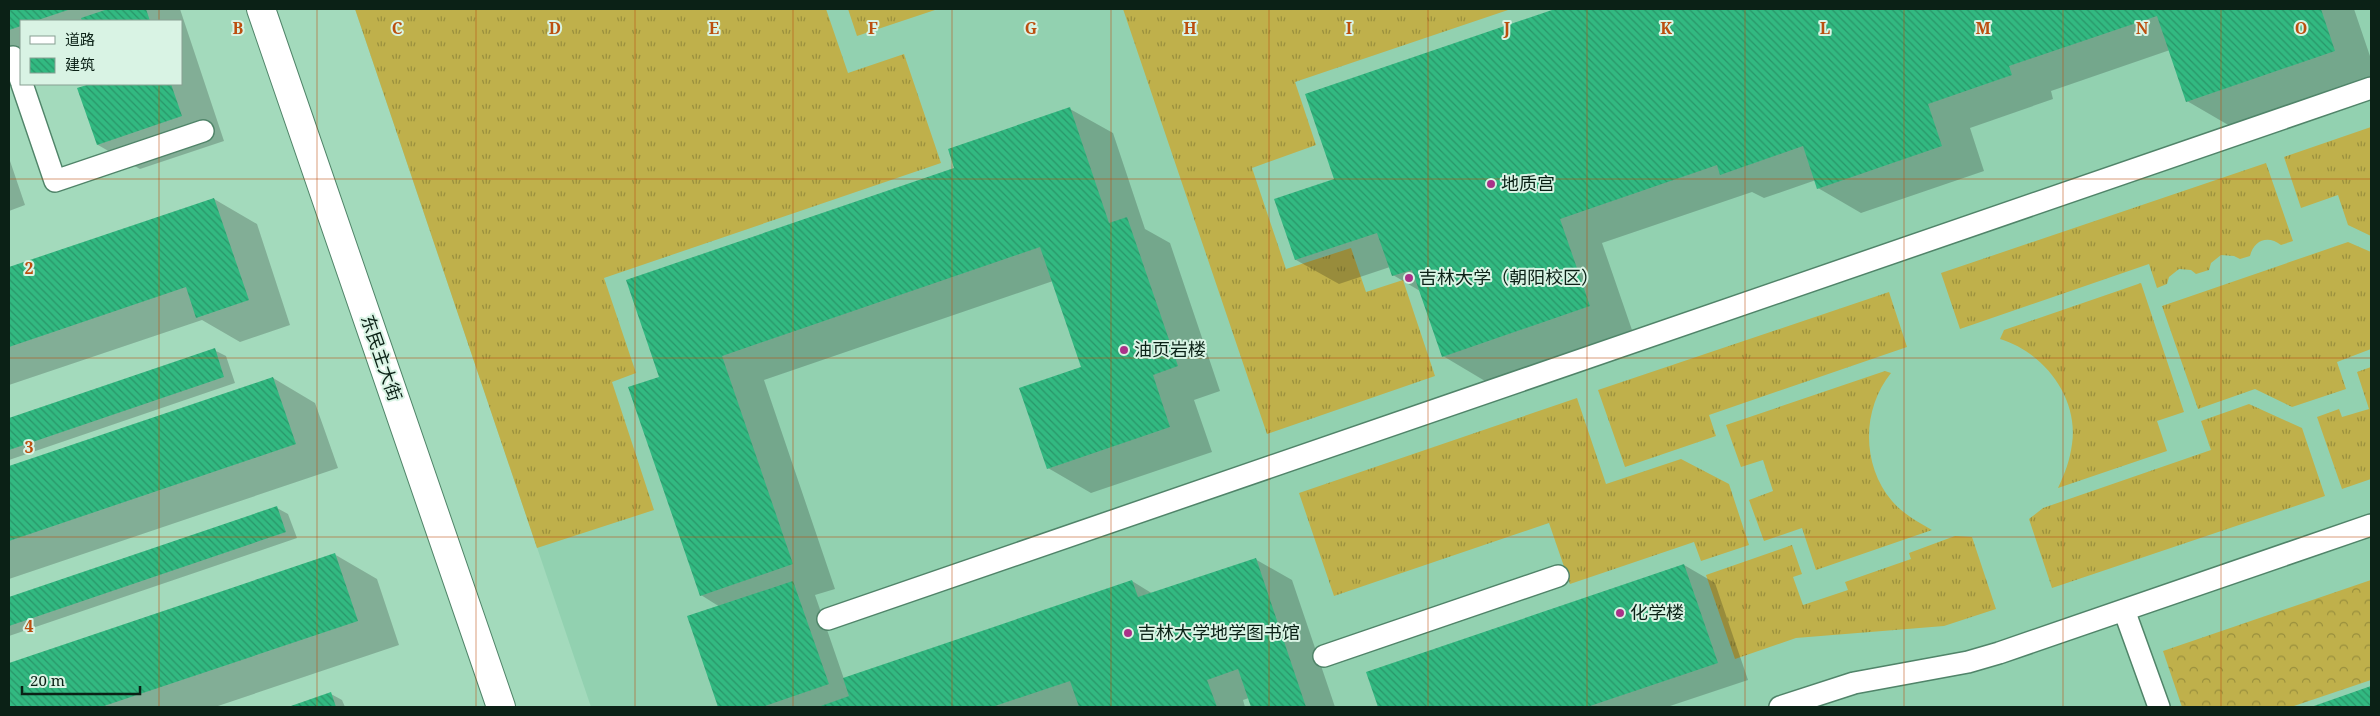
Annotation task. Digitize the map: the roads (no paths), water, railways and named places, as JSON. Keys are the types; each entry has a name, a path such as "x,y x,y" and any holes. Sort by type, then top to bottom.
{"main road":[{"name":"东民主大街","path":"261,9 501,707"}],"lane":[{"path":"9,58 13,57 20,76"},
{"path":"23,85 55,181 203,131"},
{"path":"828,618 2371,88"},
{"path":"1780,707 1871,679 1968,662 2371,525"},
{"path":"1324,656 1558,576"},
{"path":"2124,610 2159,707"}],"place":[{"name":"地质宫","path":"1491,184"},
{"name":"吉林大学（朝阳校区）","path":"1409,278"},
{"name":"油页岩楼","path":"1124,350"},
{"name":"化学楼","path":"1620,613"},
{"name":"吉林大学地学图书馆","path":"1128,633"}]}
